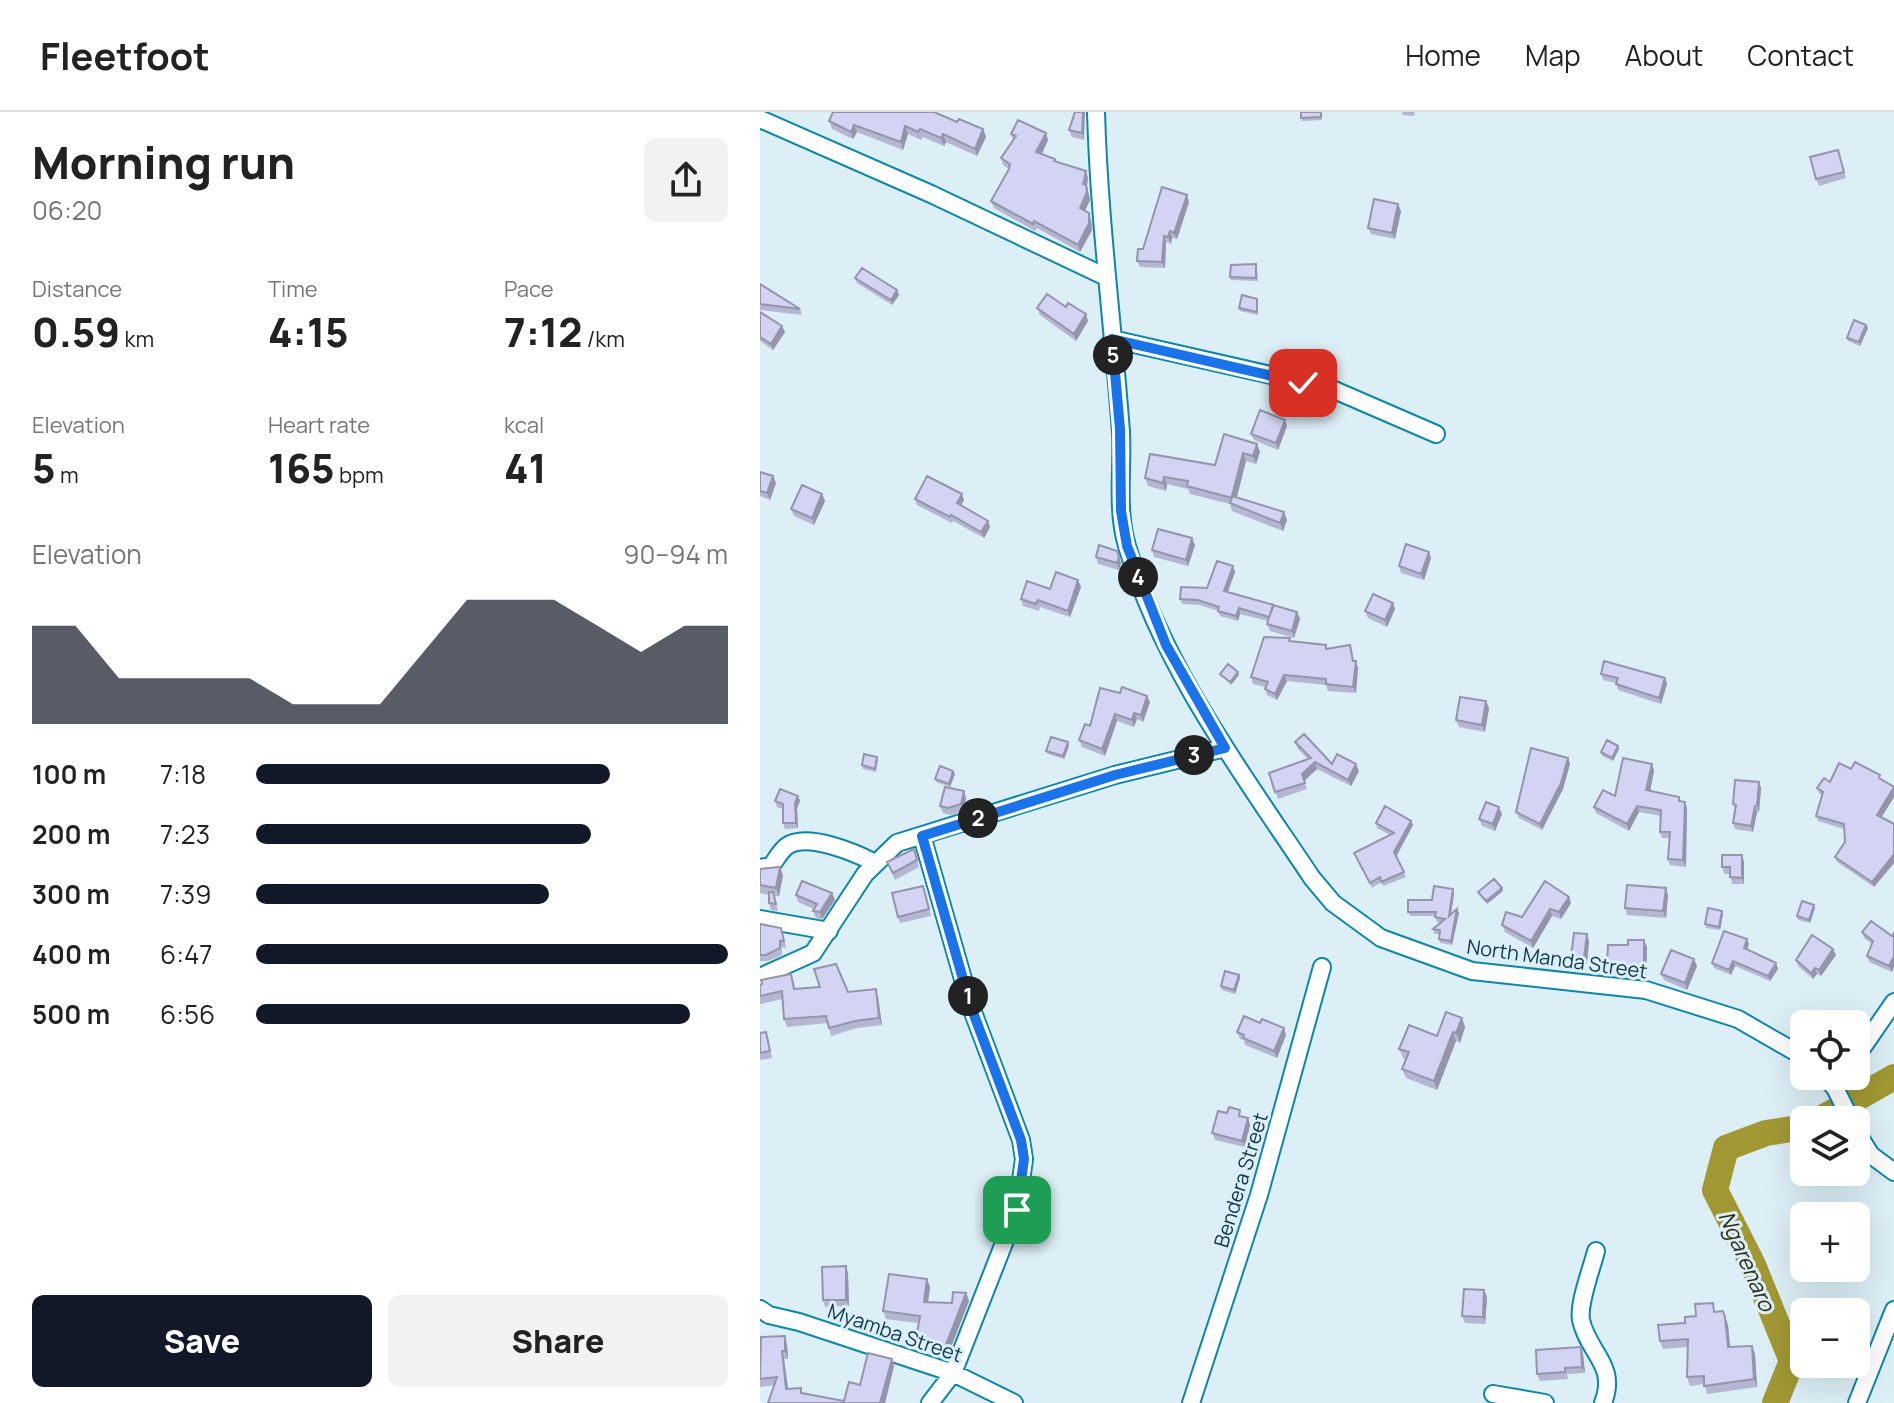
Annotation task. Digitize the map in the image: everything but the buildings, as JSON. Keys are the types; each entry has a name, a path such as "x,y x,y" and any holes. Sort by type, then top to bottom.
{"street":[{"name":"North Manda Street","path":"1096,112 1098,186 1121,438 1121,511 1127,546 1166,645 1225,748 1312,878 1333,903 1381,938 1472,971 1646,990 1738,1019 1790,1048"},
{"path":"760,119 931,194 1106,277"},
{"path":"1112,339 1332,389 1436,434"},
{"path":"760,977 813,953 865,874 897,843 1115,775 1225,748"},
{"path":"922,836 971,1007 1021,1140 1024,1159 1017,1210 953,1373 930,1403"},
{"path":"760,868 771,866 784,848 802,843 839,846 875,863"},
{"path":"760,919 829,931"},
{"name":"Bendera Street","path":"1191,1403 1259,1195 1322,967"},
{"path":"1870,1037 1894,1002"},
{"path":"1870,1153 1894,1172"},
{"path":"1596,1251 1581,1319 1607,1375 1609,1384 1603,1403"},
{"name":"Myamba Street","path":"760,1309 769,1315 953,1373 1014,1403"},
{"path":"1857,1403 1894,1310"},
{"path":"1493,1394 1545,1403"}],"waterway":[{"name":"Ngarenaro","path":"1843,1106 1894,1077"},
{"name":"Ngarenaro","path":"1775,1403 1792,1361 1753,1265 1715,1190 1726,1148 1766,1133 1790,1129"}],"route":[{"path":"1017,1210 1024,1159 1021,1140 971,1007 922,836 1115,775 1225,748 1166,645 1127,546 1121,511 1121,448 1112,339 1303,383"}]}
